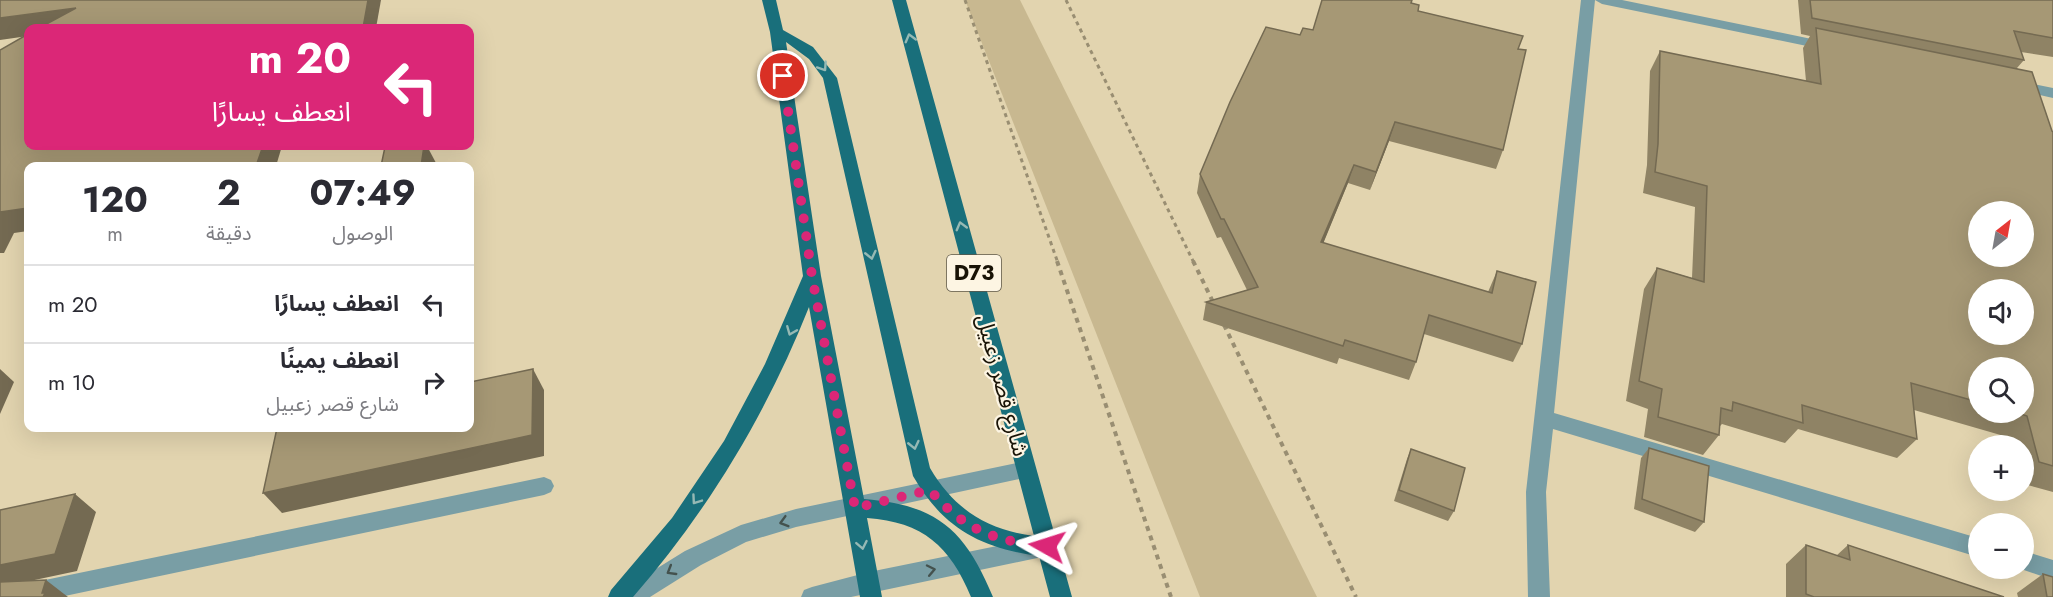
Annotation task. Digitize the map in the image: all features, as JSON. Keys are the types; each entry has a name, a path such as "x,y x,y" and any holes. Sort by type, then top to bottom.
{"main road":[{"path":"769,0 777,32 812,276 870,590"},
{"name":"شارع قصر زعبيل","path":"899,0 1061,597"},
{"path":"777,32 811,51 830,78 920,470 930,490 947,510 968,525 993,537 1020,544 1047,546"},
{"path":"619,597 644,570 715,472 758,402 789,336 812,276"},
{"path":"855,508 882,509 908,514 932,526 952,542 968,562 982,597"}],"street":[{"path":"1539,597 1536,492 1588,0"},
{"path":"1602,0 1845,50"},
{"path":"1995,81 2053,93"},
{"path":"1543,418 1968,545"},
{"path":"630,597 693,558 741,534 796,518 855,508 1026,470"},
{"path":"10,597 544,486"},
{"path":"812,597 870,590 968,562 1047,546"},
{"path":"2034,564 2053,570"}],"path":[{"path":"965,0 1023,161 1171,597"},
{"path":"1066,0 1216,309"},
{"path":"1222,320 1356,597"}],"shaded area":[{"path":"965,0 1020,0 1317,597 1200,597"}],"building":[{"path":"0,0 368,0 364,24 46,24 76,8 0,18"},
{"path":"1322,0 1412,0 1411,3 1419,5 1418,11 1523,36 1518,49 1526,50 1503,150 1395,122 1376,172 1354,165 1321,242 1492,293 1497,271 1536,282 1522,344 1429,315 1416,362 1345,340 1343,346 1206,302 1258,287 1224,219 1221,219 1200,174 1230,102 1266,27 1300,35 1303,28 1313,30"},
{"path":"1810,0 2053,0 2053,38 2014,31 2024,60 1812,18"},
{"path":"1816,28 2032,72 2053,132 2053,466 2039,462 2034,435 2032,435 2029,423 2034,423 2034,357 1968,357 1968,399 1911,383 1917,439 1802,405 1803,423 1733,402 1732,411 1721,408 1719,435 1658,417 1662,389 1639,381 1657,268 1704,282 1707,186 1655,172 1658,144 1660,51 1821,84"},
{"path":"24,36 24,150 262,150 257,162 24,162 24,209 0,212 0,50"},
{"path":"384,150 423,150 422,162 382,162"},
{"path":"533,369 532,435 263,493 276,432 474,432 474,381"},
{"path":"1649,448 1709,466 1704,522 1642,499"},
{"path":"1411,449 1465,468 1454,511 1399,490"},
{"path":"75,494 55,554 0,565 0,510"},
{"path":"1806,545 1850,560 1848,545 2004,597 1814,597 1806,594"},
{"path":"2043,574 2053,577 2053,597 2047,597"},
{"path":"46,580 43,597 0,597 0,582"}],"route":[{"path":"783,76 812,276 855,508 930,490 947,510 968,525 993,537 1020,544 1047,546"}]}
